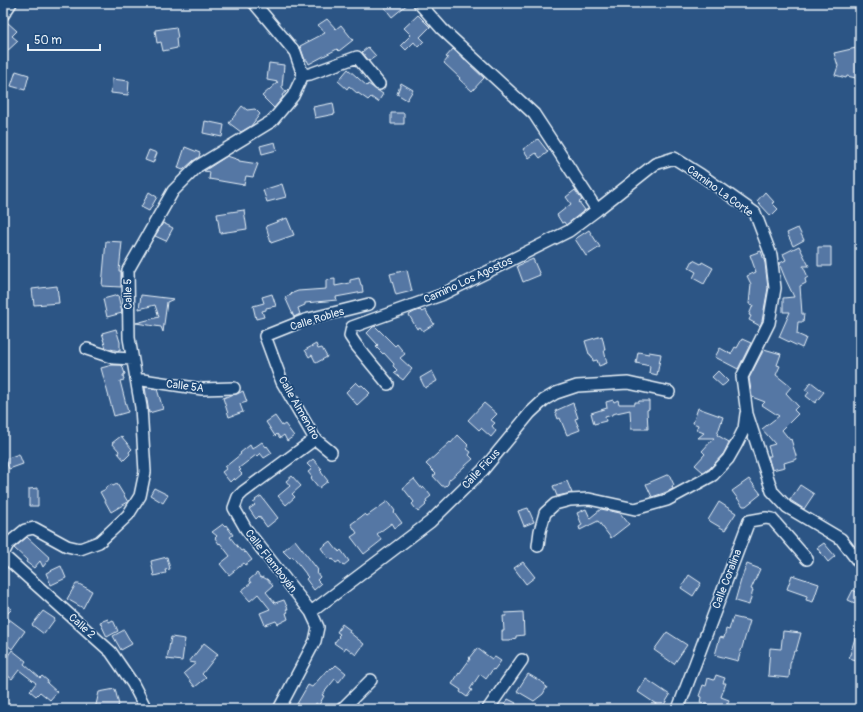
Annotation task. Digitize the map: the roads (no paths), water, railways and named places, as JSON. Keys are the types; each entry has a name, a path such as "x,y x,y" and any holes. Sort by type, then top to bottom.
{"street":[{"path":"3,15 11,3"},
{"path":"254,3 295,52 303,75 310,74 357,56 379,84"},
{"path":"419,3 442,29 534,114 597,210"},
{"name":"Calle 5","path":"3,554 8,544 25,530 34,528 67,546 80,549 99,542 128,515 140,496 145,472 141,408 129,338 128,270 173,191 198,166 272,120 293,96 303,75"},
{"name":"Camino La Corte","path":"597,210 655,164 674,158 701,174 755,213 771,255 775,288 769,323 742,377 746,414 772,491 787,507 841,539 860,564"},
{"name":"Camino Los Agostos","path":"388,384 350,336 352,327 441,295 569,231 597,210"},
{"name":"Calle Robles","path":"265,336 305,320 369,304"},
{"name":"Calle Almendro","path":"265,336 282,382 315,439 331,452"},
{"path":"87,349 114,358 132,359"},
{"name":"Calle 5A","path":"136,379 202,389 234,388"},
{"name":"Calle Ficus","path":"311,612 430,522 483,470 530,413 544,400 556,393 577,386 628,383 669,392"},
{"path":"538,546 545,513 555,504 570,500 589,498 635,509 667,500 713,476 728,460 736,445 744,429 746,414"},
{"name":"Calle Flamboyán","path":"279,709 315,641 318,627 311,612 246,529 234,508 238,497 243,492 315,439"},
{"name":"Calle Coralina","path":"678,709 750,521 766,518 772,519 807,559"},
{"name":"Calle 2","path":"3,554 111,652 134,684 146,709"},
{"path":"488,709 522,660"},
{"path":"342,709 371,680"}]}
